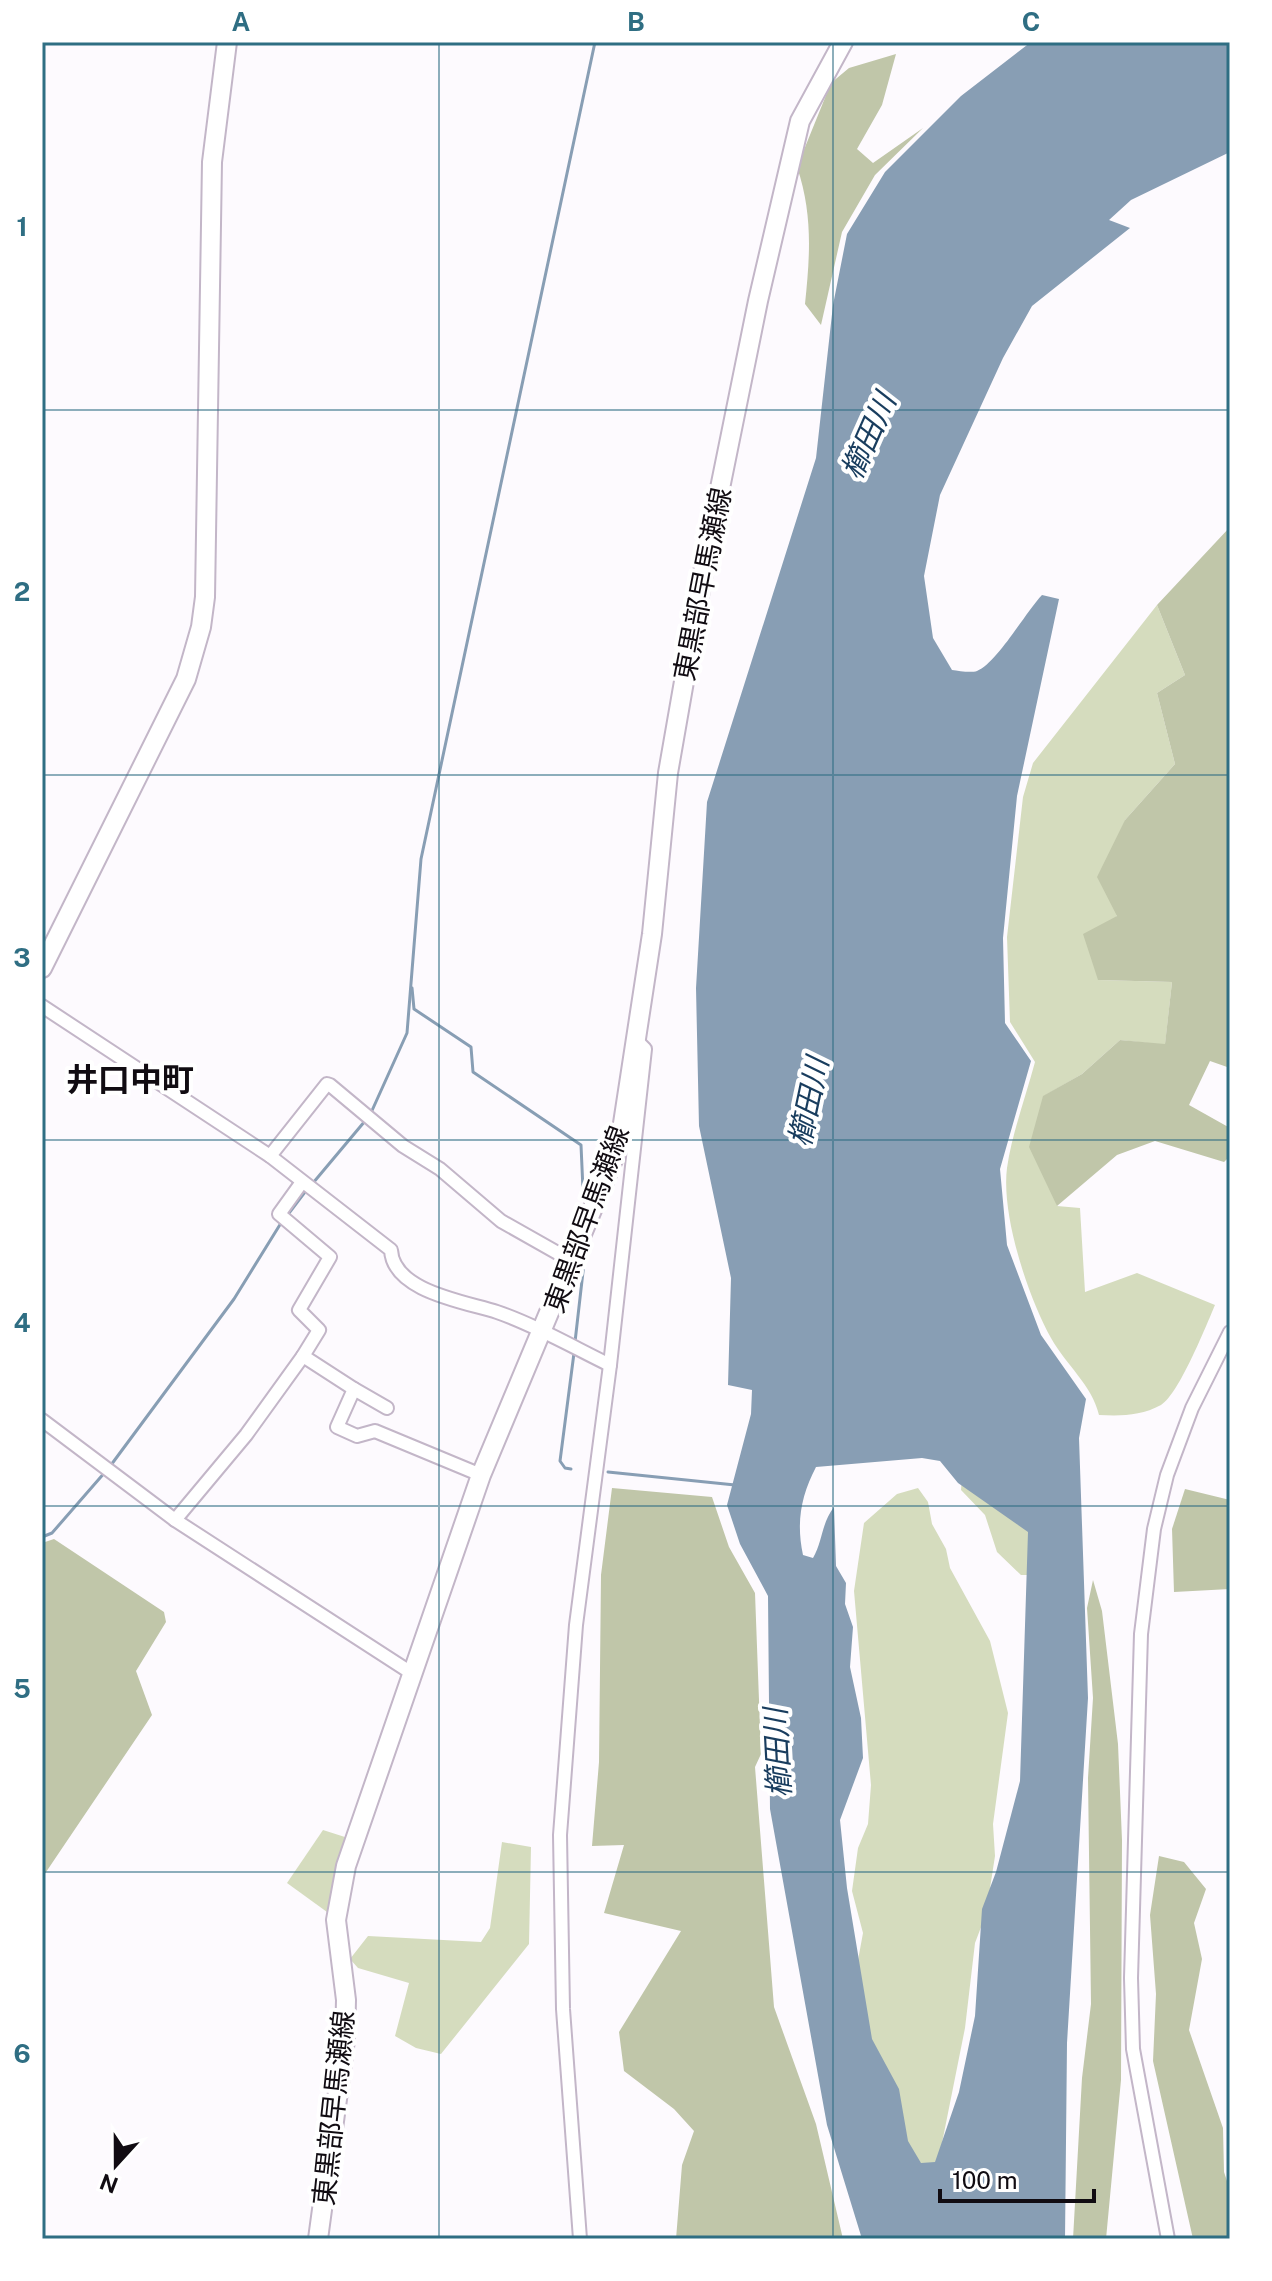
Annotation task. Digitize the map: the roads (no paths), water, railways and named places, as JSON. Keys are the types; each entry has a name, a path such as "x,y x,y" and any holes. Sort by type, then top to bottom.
{"main road":[{"path":"42,968 181,690 201,627 205,597 212,162 227,42"},
{"name":"東黒部早馬瀬線","path":"318,2239 345,2040 346,2000 336,1920 346,1866 481,1475 547,1336 570,1260 620,1143 637,1041 668,773 704,567 778,204 800,121 843,42"}],"street":[{"path":"42,1006 270,1156 391,1250 394,1264 418,1285 446,1300 497,1312 610,1365"},
{"path":"580,2239 561,1981 560,1835 576,1625 610,1365 645,1049 637,1041"},
{"path":"270,1156 327,1084 403,1146 440,1169 518,1233 570,1260"},
{"path":"175,1520 246,1435 319,1330 299,1310 299,1306 330,1257 279,1214 308,1186"},
{"path":"1168,2239 1133,2049 1131,1978 1141,1634 1154,1529 1167,1475 1192,1408 1230,1332"},
{"path":"303,1356 387,1408"},
{"path":"354,1389 337,1427 357,1436 375,1431 481,1475"},
{"path":"42,1420 175,1520 413,1674"}],"water":[{"name":"櫛田川","path":"1031,42 1230,42 1230,152 1131,200 1109,220 1130,228 1032,306 1003,358 940,495 924,576 933,638 952,670 974,672 985,666 1042,595 1059,599 1017,796 1003,938 1005,1023 1031,1061 1000,1169 1007,1245 1041,1335 1086,1399 1079,1438 1088,1698 1067,2043 1065,2239 862,2239 827,2125 770,1809 768,1596 740,1544 727,1505 751,1414 752,1390 728,1385 731,1278 699,1126 696,988 707,802 816,458 833,305 847,234 885,172 961,96","holes":["922,1458 940,1461 958,1483 1028,1532 1020,1781 996,1872 982,1909 975,2016 959,2092 935,2162 921,2163 908,2141 899,2089 872,2039 847,1888 840,1820 863,1758 861,1718 850,1667 853,1627 845,1604 846,1583 836,1566 834,1507 813,1558 803,1555 800,1520 803,1499 816,1467"]}],"waterway":[{"path":"370,1115 407,1033 421,859 595,42"},
{"path":"412,988 414,1009 471,1047 473,1072 581,1145 583,1190"},
{"path":"313,1183 365,1121"},
{"path":"286,1217 308,1188"},
{"path":"111,1465 234,1299 281,1223"},
{"path":"575,1342 584,1263"},
{"path":"571,1469 565,1468 560,1461 574,1353"},
{"path":"42,1537 52,1533 106,1471"},
{"path":"608,1472 735,1485"}],"district":[{"name":"井口中町","path":"130,1079"}]}
